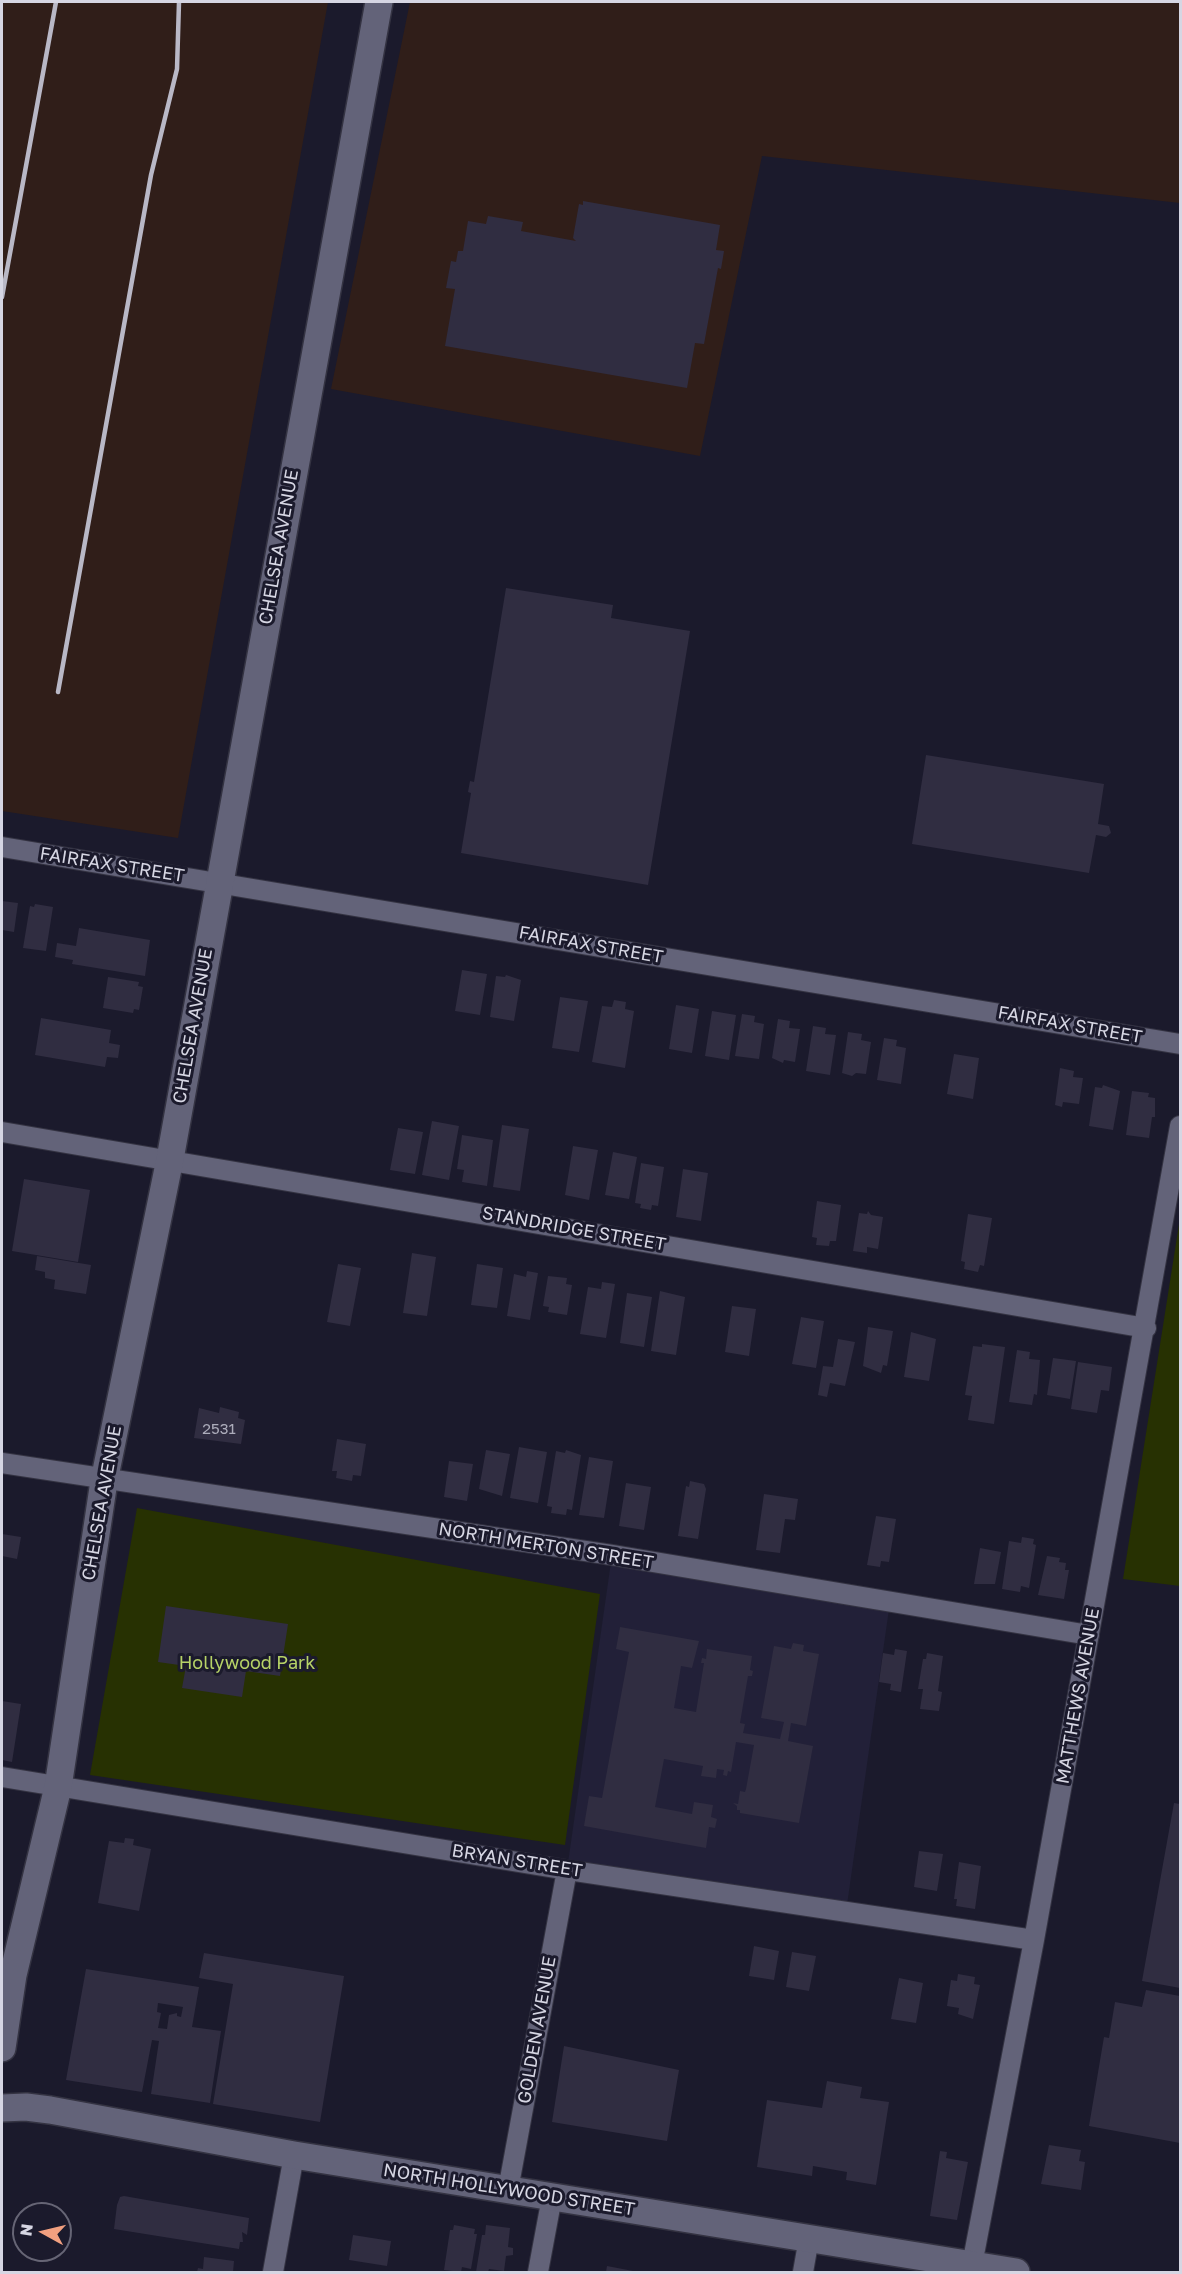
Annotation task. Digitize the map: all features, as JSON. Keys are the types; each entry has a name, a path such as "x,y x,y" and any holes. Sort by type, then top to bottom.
{"main road":[{"name":"CHELSEA AVENUE","path":"2,2048 14,1975 58,1787 104,1481 170,1159 218,882 379,2"},
{"name":"NORTH HOLLYWOOD STREET","path":"2,2108 26,2107 50,2110 294,2156 1016,2272"}],"street":[{"name":"FAIRFAX STREET","path":"2,847 1180,1044"},
{"name":"MATTHEWS AVENUE","path":"972,2265 1146,1328 1180,1126"},
{"name":"STANDRIDGE STREET","path":"2,1132 1146,1328"},
{"name":"NORTH MERTON STREET","path":"2,1464 612,1555 1089,1635"},
{"name":"BRYAN STREET","path":"2,1777 567,1870 1034,1940"},
{"name":"GOLDEN AVENUE","path":"508,2190 567,1870"},
{"path":"273,2272 294,2156"},
{"path":"538,2272 552,2197"},
{"path":"803,2272 809,2238"}],"shaded area":[{"path":"2,2 328,2 178,838 2,811"},
{"path":"410,2 1180,2 1180,203 762,156 700,456 331,389"},
{"path":"612,1555 890,1602 846,1912 567,1870"}],"green space":[{"path":"1180,1218 1180,1586 1123,1579"},
{"name":"Hollywood Park","path":"137,1508 600,1594 565,1845 90,1775"}],"building":[{"path":"583,201 720,225 716,250 724,251 721,269 718,268 704,344 695,343 687,388 445,346 455,289 446,288 451,261 456,262 458,251 463,251 468,221 486,224 488,216 523,222 521,231 576,241 573,238 579,204 583,205"},
{"path":"506,588 613,605 611,618 690,631 648,885 461,853 471,793 468,792 470,781 474,782"},
{"path":"926,755 1104,784 1098,824 1109,826 1111,833 1106,837 1096,835 1089,873 912,844"},
{"path":"2,901 18,903 14,932 2,930"},
{"path":"35,904 53,907 46,951 23,948 30,906 34,907"},
{"path":"79,928 150,940 145,976 72,964 73,960 55,957 57,943 76,946"},
{"path":"462,970 487,974 480,1015 455,1011"},
{"path":"506,975 521,980 514,1021 490,1017 496,976 505,977"},
{"path":"108,977 139,982 138,986 143,987 139,1010 134,1009 133,1013 103,1008"},
{"path":"560,997 588,1001 579,1052 552,1048"},
{"path":"614,1000 626,1002 625,1009 634,1011 625,1068 592,1062 602,1006 612,1007"},
{"path":"676,1005 699,1009 692,1053 669,1049"},
{"path":"712,1011 736,1015 729,1060 705,1056"},
{"path":"742,1014 755,1016 754,1022 764,1024 759,1059 735,1056"},
{"path":"41,1018 111,1030 109,1043 120,1045 118,1058 107,1057 105,1067 35,1055"},
{"path":"778,1019 790,1021 789,1028 800,1029 795,1062 784,1060 783,1063 772,1058"},
{"path":"813,1026 826,1028 825,1034 836,1035 830,1075 806,1071"},
{"path":"848,1032 862,1034 861,1040 871,1042 866,1074 856,1073 852,1076 842,1073"},
{"path":"884,1038 897,1040 896,1046 906,1048 901,1084 877,1080"},
{"path":"954,1054 979,1058 973,1099 947,1094"},
{"path":"1060,1068 1074,1071 1073,1077 1083,1078 1079,1104 1063,1102 1062,1107 1055,1105"},
{"path":"1103,1085 1120,1091 1113,1130 1089,1126 1095,1087 1102,1088"},
{"path":"1132,1091 1149,1093 1148,1097 1155,1098 1155,1117 1152,1117 1149,1138 1126,1135"},
{"path":"432,1121 459,1126 449,1180 422,1175"},
{"path":"502,1125 529,1129 520,1191 493,1187"},
{"path":"398,1128 423,1132 415,1174 390,1170"},
{"path":"462,1135 493,1140 487,1186 462,1182 464,1170 457,1169"},
{"path":"573,1146 598,1150 589,1200 565,1195"},
{"path":"613,1152 637,1157 629,1199 605,1195"},
{"path":"641,1163 664,1167 658,1206 652,1205 651,1210 640,1208 641,1204 635,1203"},
{"path":"683,1169 708,1173 701,1221 676,1217"},
{"path":"24,1179 90,1190 78,1262 12,1251"},
{"path":"817,1201 841,1205 836,1241 830,1241 829,1246 816,1245 817,1238 812,1237"},
{"path":"868,1211 871,1215 883,1217 878,1249 867,1247 867,1253 853,1251 859,1213 867,1214"},
{"path":"968,1214 992,1218 984,1266 980,1265 978,1272 964,1269 965,1262 961,1261"},
{"path":"412,1253 436,1257 427,1316 403,1313"},
{"path":"37,1256 91,1265 86,1294 54,1289 55,1280 45,1278 45,1272 35,1270"},
{"path":"338,1264 361,1268 350,1326 327,1322"},
{"path":"477,1264 503,1268 497,1308 471,1305"},
{"path":"527,1271 538,1273 530,1320 507,1316 514,1274 526,1277"},
{"path":"548,1276 567,1278 566,1284 572,1285 567,1315 548,1312 549,1307 543,1306"},
{"path":"602,1282 615,1284 606,1338 580,1334 588,1287 601,1289"},
{"path":"660,1291 685,1297 676,1355 651,1351"},
{"path":"627,1293 652,1297 644,1347 620,1343"},
{"path":"732,1306 756,1309 749,1356 725,1352"},
{"path":"801,1317 824,1321 816,1368 792,1364"},
{"path":"868,1327 893,1331 887,1366 883,1365 881,1373 863,1366"},
{"path":"911,1332 936,1339 929,1381 904,1377"},
{"path":"838,1339 855,1342 845,1386 830,1383 827,1397 818,1395 823,1366 833,1367"},
{"path":"982,1344 1005,1347 994,1424 968,1420 972,1396 965,1395 973,1346 982,1347"},
{"path":"1017,1350 1030,1352 1029,1359 1040,1360 1037,1395 1034,1394 1032,1405 1009,1402"},
{"path":"1053,1358 1076,1361 1070,1399 1047,1395"},
{"path":"1078,1362 1112,1367 1109,1391 1101,1390 1097,1413 1071,1409"},
{"path":"220,1407 239,1412 238,1418 245,1420 241,1444 194,1438 199,1408 219,1413"},
{"path":"337,1439 366,1444 361,1476 353,1475 352,1481 336,1478 337,1471 332,1471"},
{"path":"519,1447 547,1452 538,1503 510,1498"},
{"path":"486,1450 510,1454 502,1496 479,1489"},
{"path":"566,1450 581,1455 572,1510 567,1509 566,1515 551,1513 552,1507 547,1506 556,1451 565,1453"},
{"path":"589,1457 613,1461 604,1518 579,1515"},
{"path":"449,1461 473,1464 467,1501 444,1497"},
{"path":"690,1481 704,1484 706,1489 698,1539 678,1536 686,1486 689,1487"},
{"path":"626,1483 651,1487 644,1530 619,1526"},
{"path":"764,1494 798,1499 795,1520 785,1519 780,1553 756,1550"},
{"path":"876,1516 896,1519 889,1562 881,1561 880,1567 867,1565"},
{"path":"2,1534 21,1537 17,1559 2,1556"},
{"path":"1022,1537 1034,1539 1033,1544 1036,1545 1029,1588 1021,1586 1020,1592 1002,1589 1009,1541 1021,1543"},
{"path":"980,1548 1001,1552 995,1584 974,1584"},
{"path":"1047,1556 1060,1558 1059,1562 1066,1563 1065,1570 1069,1570 1064,1599 1038,1595"},
{"path":"166,1606 288,1624 280,1676 246,1671 242,1697 182,1688 186,1666 158,1662"},
{"path":"620,1627 699,1641 692,1668 681,1666 674,1708 696,1712 704,1663 701,1663 702,1658 706,1659 707,1649 752,1656 750,1670 753,1671 752,1676 748,1676 740,1723 745,1724 743,1733 780,1739 784,1722 761,1718 774,1646 791,1649 793,1643 804,1645 803,1651 819,1654 806,1726 791,1723 788,1741 813,1746 799,1823 740,1813 740,1810 737,1810 737,1806 733,1803 738,1804 740,1791 745,1792 754,1745 736,1742 731,1772 728,1771 727,1776 723,1775 724,1770 717,1769 716,1778 701,1776 703,1766 664,1759 655,1807 692,1814 694,1802 713,1805 711,1817 717,1819 715,1828 709,1827 706,1848 584,1826 589,1796 602,1798 629,1652 616,1649"},
{"path":"895,1649 907,1651 901,1692 890,1690 891,1684 879,1682 883,1653 894,1655"},
{"path":"927,1653 943,1656 938,1691 942,1692 939,1711 920,1709 923,1689 918,1689 923,1659 926,1659"},
{"path":"2,1701 21,1704 12,1762 2,1760"},
{"path":"1174,1803 1180,1804 1180,1988 1142,1981"},
{"path":"125,1838 134,1839 133,1845 151,1849 139,1911 98,1903 109,1841 124,1843"},
{"path":"919,1851 943,1854 937,1891 914,1887"},
{"path":"959,1862 981,1866 975,1909 956,1906 957,1899 954,1899"},
{"path":"754,1946 779,1951 774,1980 749,1976"},
{"path":"792,1952 816,1956 809,1991 786,1987"},
{"path":"204,1953 344,1976 320,2122 213,2104 233,1984 199,1978"},
{"path":"86,1969 199,1987 192,2027 221,2031 210,2103 151,2094 159,2041 152,2040 142,2092 66,2080","holes":["158,2003 183,2007 181,2017 177,2016 177,2013 169,2015 167,2029 158,2028 161,2013 157,2012"]},
{"path":"958,1974 975,1977 974,1984 980,1985 973,2019 958,2014 959,2008 947,2006 951,1980 957,1981"},
{"path":"899,1978 923,1983 916,2023 891,2019"},
{"path":"1146,1990 1180,1996 1180,2143 1089,2126 1104,2037 1109,2038 1115,2002 1142,2007"},
{"path":"564,2046 679,2070 667,2141 552,2122"},
{"path":"827,2081 862,2087 860,2098 889,2102 876,2185 846,2180 847,2172 813,2166 812,2176 757,2167 767,2100 822,2108"},
{"path":"1049,2145 1081,2150 1079,2161 1085,2162 1081,2190 1041,2184"},
{"path":"940,2151 947,2152 946,2158 968,2162 957,2220 930,2216"},
{"path":"120,2197 249,2218 247,2235 242,2232 243,2242 240,2242 239,2249 114,2229 117,2205"},
{"path":"454,2225 475,2229 474,2234 477,2234 471,2269 462,2267 461,2272 444,2270 450,2230 453,2230"},
{"path":"486,2225 510,2228 508,2247 513,2248 513,2255 506,2256 504,2271 489,2269 488,2272 476,2272 482,2235 485,2235"},
{"path":"353,2235 391,2241 387,2266 349,2260"},
{"path":"204,2257 234,2261 233,2272 197,2272 198,2268 203,2269"},
{"path":"607,2266 633,2271 633,2272 606,2272"}],"railway":[{"path":"2,297 56,2"},
{"path":"58,692 151,175 177,69 179,2"}]}
